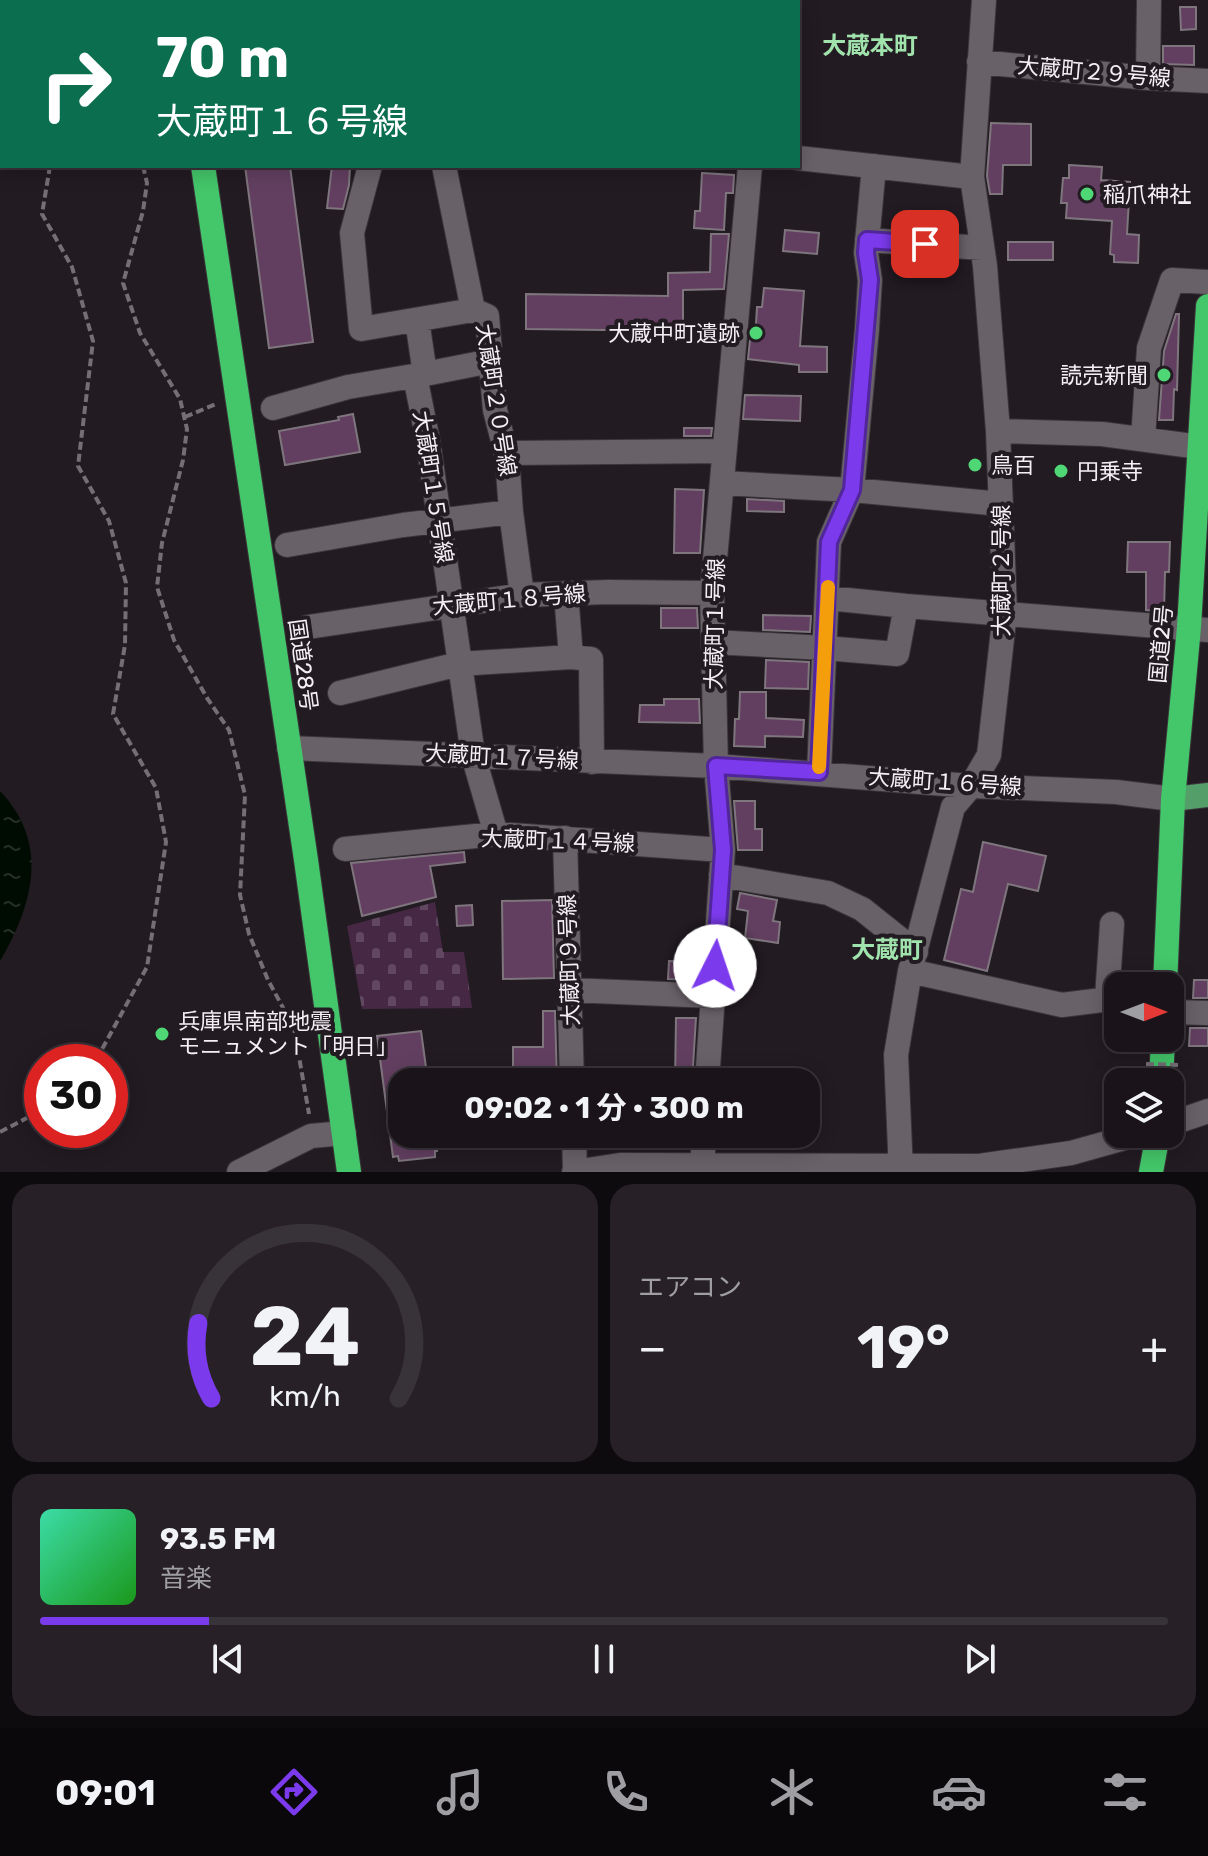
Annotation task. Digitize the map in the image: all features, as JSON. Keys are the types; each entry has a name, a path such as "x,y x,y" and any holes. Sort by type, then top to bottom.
{"highway":[{"name":"国道28号","path":"203,168 349,1172"},
{"name":"国道2号","path":"1166,972 1173,799 1198,628 1200,447 1208,306"},
{"path":"1151,1172 1155,1148"}],"main road":[{"path":"1173,799 1208,795"}],"street":[{"name":"大蔵町２号線","path":"901,1169 896,1055 913,961 953,807 971,786 989,755 1005,612 998,431 982,248 972,177 984,0"},
{"path":"1148,78 1149,0"},
{"name":"大蔵町２９号線","path":"979,62 1208,81"},
{"path":"800,158 972,177"},
{"path":"819,772 829,542 852,490 870,280 866,253 874,166"},
{"path":"369,168 352,233 361,329 473,310"},
{"name":"大蔵町２０号線","path":"444,168 473,310 487,316 495,410 506,453 522,595"},
{"name":"大蔵町１号線","path":"708,1068 723,850 716,766 712,593 750,168"},
{"path":"867,240 982,248"},
{"path":"1143,439 1149,348 1172,280 1208,282"},
{"name":"大蔵町１５号線","path":"417,320 428,441 459,664 473,755 496,834"},
{"path":"273,408 348,387 491,361"},
{"path":"998,431 1102,434 1200,447"},
{"path":"506,453 724,451"},
{"path":"722,483 852,490 1001,504"},
{"path":"287,545 511,512"},
{"path":"566,593 571,657"},
{"name":"大蔵町１８号線","path":"308,627 450,603 522,595 712,593"},
{"path":"828,598 1198,628"},
{"path":"713,642 897,654 906,606"},
{"path":"340,693 459,664 571,657 591,659 592,762"},
{"name":"大蔵町１７号線","path":"289,748 716,766"},
{"name":"大蔵町１６号線","path":"716,766 971,786 1116,792 1173,799"},
{"name":"大蔵町１４号線","path":"345,849 496,834 723,850"},
{"name":"大蔵町９号線","path":"565,838 572,1068"},
{"path":"721,875 828,893 862,909 913,961 1030,1000 1062,1005 1104,999"},
{"path":"1112,924 1112,972"},
{"path":"570,990 713,996"},
{"path":"1184,1012 1208,1013"},
{"path":"1184,1119 1208,1111"},
{"path":"239,1172 311,1136 344,1133"},
{"path":"574,1148 574,1172 620,1165 901,1169 979,1166 1071,1153 1104,1144"},
{"path":"702,1168 703,1148"}],"path":[{"path":"50,168 42,214 72,267 93,341 78,466 109,521 126,583 125,645 113,714 156,788 166,842 147,967 105,1044"},
{"path":"143,168 147,183 143,211 123,283 140,333 180,399 187,429 183,460 162,543 157,587 174,640 229,730 245,795 240,895 249,934 268,980 294,1028 311,1136"},
{"path":"185,417 237,396"},
{"path":"1170,1068 1181,1065"},
{"path":"0,1132 24,1119"}],"green space":[{"path":"435,902 443,952 464,952 472,1008 362,1009 347,926"}],"water":[{"path":"0,791 16,811 26,832 31,853 31,874 21,918 0,961"}],"building":[{"path":"1180,7 1196,7 1196,29 1181,30"},
{"path":"1163,46 1194,46 1194,65 1163,64"},
{"path":"991,123 1031,124 1031,165 1003,165 1002,194 990,194 987,176"},
{"path":"1069,165 1102,167 1101,180 1130,182 1127,234 1139,235 1138,263 1114,262 1114,255 1110,254 1112,221 1066,218 1067,203 1061,203 1063,178 1069,178"},
{"path":"245,168 290,168 313,342 269,348"},
{"path":"332,168 350,168 343,209 327,208"},
{"path":"702,173 734,175 733,193 726,193 724,230 694,228 695,211 700,211"},
{"path":"785,230 819,233 817,254 783,251"},
{"path":"711,234 729,234 724,289 683,290 683,331 526,329 526,294 668,296 668,273 710,272"},
{"path":"1008,242 1053,242 1053,260 1008,260"},
{"path":"764,288 804,291 800,346 827,347 827,372 799,372 799,365 748,359 750,340 755,340 757,307 762,307"},
{"path":"1176,314 1179,314 1177,390 1174,389 1173,420 1159,420 1164,351"},
{"path":"745,395 801,396 800,421 743,419"},
{"path":"353,414 360,452 285,465 279,431 339,420 338,417"},
{"path":"684,428 712,428 711,436 684,436"},
{"path":"675,489 704,490 700,553 674,553"},
{"path":"747,499 784,501 784,512 747,511"},
{"path":"1128,542 1170,542 1169,572 1165,572 1164,612 1146,610 1146,572 1127,572"},
{"path":"661,608 697,608 698,628 661,628"},
{"path":"763,615 811,616 810,632 763,630"},
{"path":"766,660 809,662 808,689 765,688"},
{"path":"740,692 766,692 766,718 804,720 803,737 765,736 765,747 734,746"},
{"path":"664,699 699,699 700,723 639,722 640,705 664,705"},
{"path":"734,801 755,801 755,829 762,829 762,850 738,850"},
{"path":"983,842 1046,856 1038,891 1008,884 987,971 944,960 961,889 973,892"},
{"path":"464,852 465,862 430,866 436,897 362,916 351,863"},
{"path":"740,893 777,900 773,921 780,922 778,943 745,938 748,911 737,909"},
{"path":"552,900 554,978 503,979 502,901"},
{"path":"472,905 473,925 457,926 456,906"},
{"path":"669,961 700,962 699,980 668,979"},
{"path":"1194,980 1208,980 1208,998 1193,998"},
{"path":"543,1011 555,1011 557,1068 513,1068 513,1047 543,1047"},
{"path":"676,1018 696,1018 693,1068 675,1068"},
{"path":"1190,1028 1208,1028 1208,1046 1189,1046"},
{"path":"421,1031 426,1068 388,1068 388,1119 377,1036"},
{"path":"392,1148 437,1148 435,1157 399,1161 398,1156 393,1157"}],"slow traffic":[{"path":"819,767 828,587"}],"place":[{"name":"稲爪神社","path":"1087,194"},
{"name":"大蔵中町遺跡","path":"756,333"},
{"name":"読売新聞","path":"1164,375"},
{"name":"鳥百","path":"975,465"},
{"name":"円乗寺","path":"1061,471"},
{"name":"兵庫県南部地震 モニュメント「明日」","path":"162,1034"}],"district":[{"name":"大蔵本町","path":"870,46"},
{"name":"大蔵町","path":"887,950"}],"route":[{"path":"715,966 723,850 716,766 819,772 829,542 852,490 870,280 867,240 925,244"}]}
